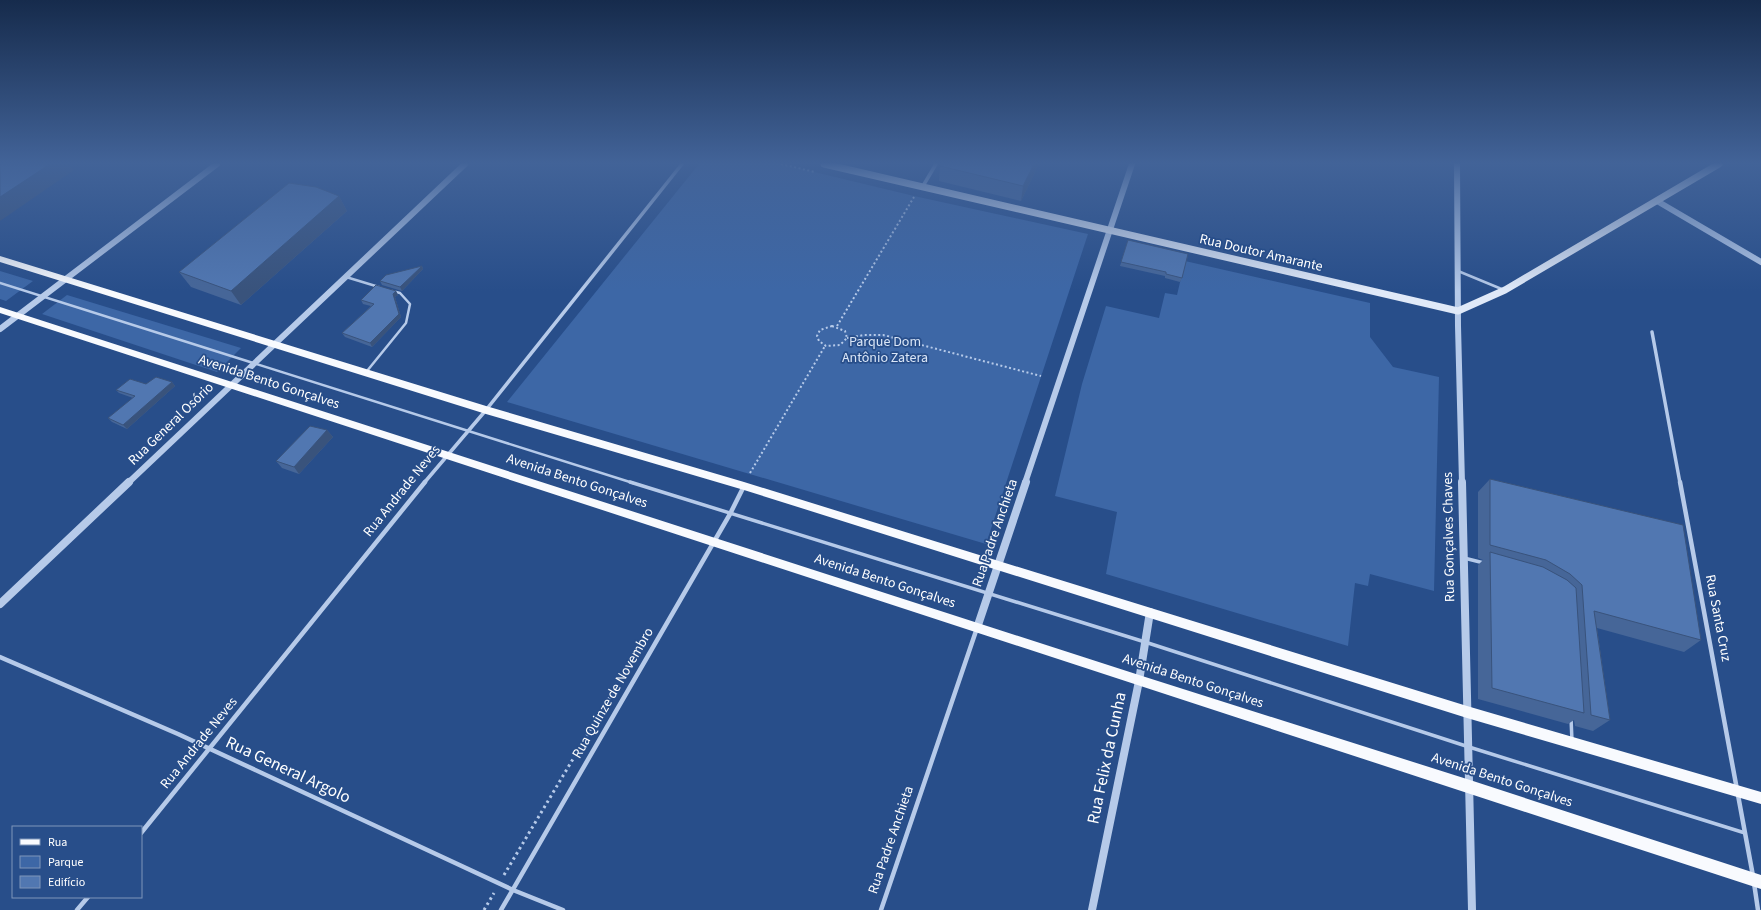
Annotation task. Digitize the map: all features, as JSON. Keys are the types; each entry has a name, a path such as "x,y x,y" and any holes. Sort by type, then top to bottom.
{"main road":[{"name":"Rua Doutor Amarante","path":"1010,206 1458,311"},
{"path":"1458,311 1505,290 1648,206"},
{"path":"0,259 486,410 744,486 1467,712 1761,798"},
{"name":"Avenida Bento Gonçalves","path":"0,310 229,386 446,455 1139,681 1470,786 1757,881"}],"street":[{"path":"0,329 162,206"},
{"name":"Rua General Osório","path":"0,604 420,206"},
{"name":"Rua Andrade Neves","path":"142,832 446,455 486,410 648,206"},
{"name":"Rua Padre Anchieta","path":"881,910 1091,291 1117,206"},
{"name":"Rua Gonçalves Chaves","path":"1457,206 1463,557 1472,910"},
{"path":"1666,206 1761,262"},
{"name":"Rua Santa Cruz","path":"1652,332 1745,833 1757,881 1758,910"},
{"name":"Rua Quinze de Novembro","path":"501,910 714,542 744,486"},
{"name":"Rua Felix da Cunha","path":"1092,910 1139,681 1150,612"},
{"name":"Rua General Argolo","path":"0,657 210,749 513,890 563,910"},
{"path":"78,910 87,898"}],"lane":[{"path":"1458,271 1505,290"},
{"path":"345,277 400,293 410,304 406,323 366,373"},
{"path":"0,283 254,362 730,514 1145,642 1469,747 1745,833"},
{"path":"1463,557 1485,564"},
{"path":"1570,711 1572,742"}],"path":[{"path":"837,326 908,206"},
{"path":"847,338 845,331 837,326 827,326 818,333 817,340 825,346 837,346 841,345 847,338 864,335 883,335 1042,376"},
{"path":"750,474 825,346"},
{"path":"484,910 500,883"}],"green space":[{"name":"Parque Dom Antônio Zatera","path":"665,206 962,206 1088,234 986,544 507,402"},
{"path":"1185,261 1370,303 1370,337 1393,367 1439,377 1434,591 1370,574 1368,586 1355,583 1348,646 1106,574 1117,512 1055,496 1082,384 1106,306 1159,318 1165,293 1177,295"},
{"path":"0,271 33,281 6,301 0,299"},
{"path":"67,295 241,348 217,372 42,314"}],"building":[{"path":"260,206 327,206 231,291 179,272"},
{"path":"1128,240 1188,254 1182,278 1166,274 1166,272 1121,262"},
{"path":"422,266 400,287 380,281 386,275"},
{"path":"376,285 396,291 393,294 399,314 370,343 342,333 374,304 361,300"},
{"path":"156,377 172,382 123,425 108,418 135,396 116,390 130,379 146,384"},
{"path":"310,426 327,430 294,467 276,461"},
{"path":"1490,479 1683,525 1701,640 1594,611 1610,720 1591,715 1582,585 1570,574 1546,560 1490,545"},
{"path":"1490,552 1543,567 1567,580 1576,588 1584,713 1492,688"}]}
